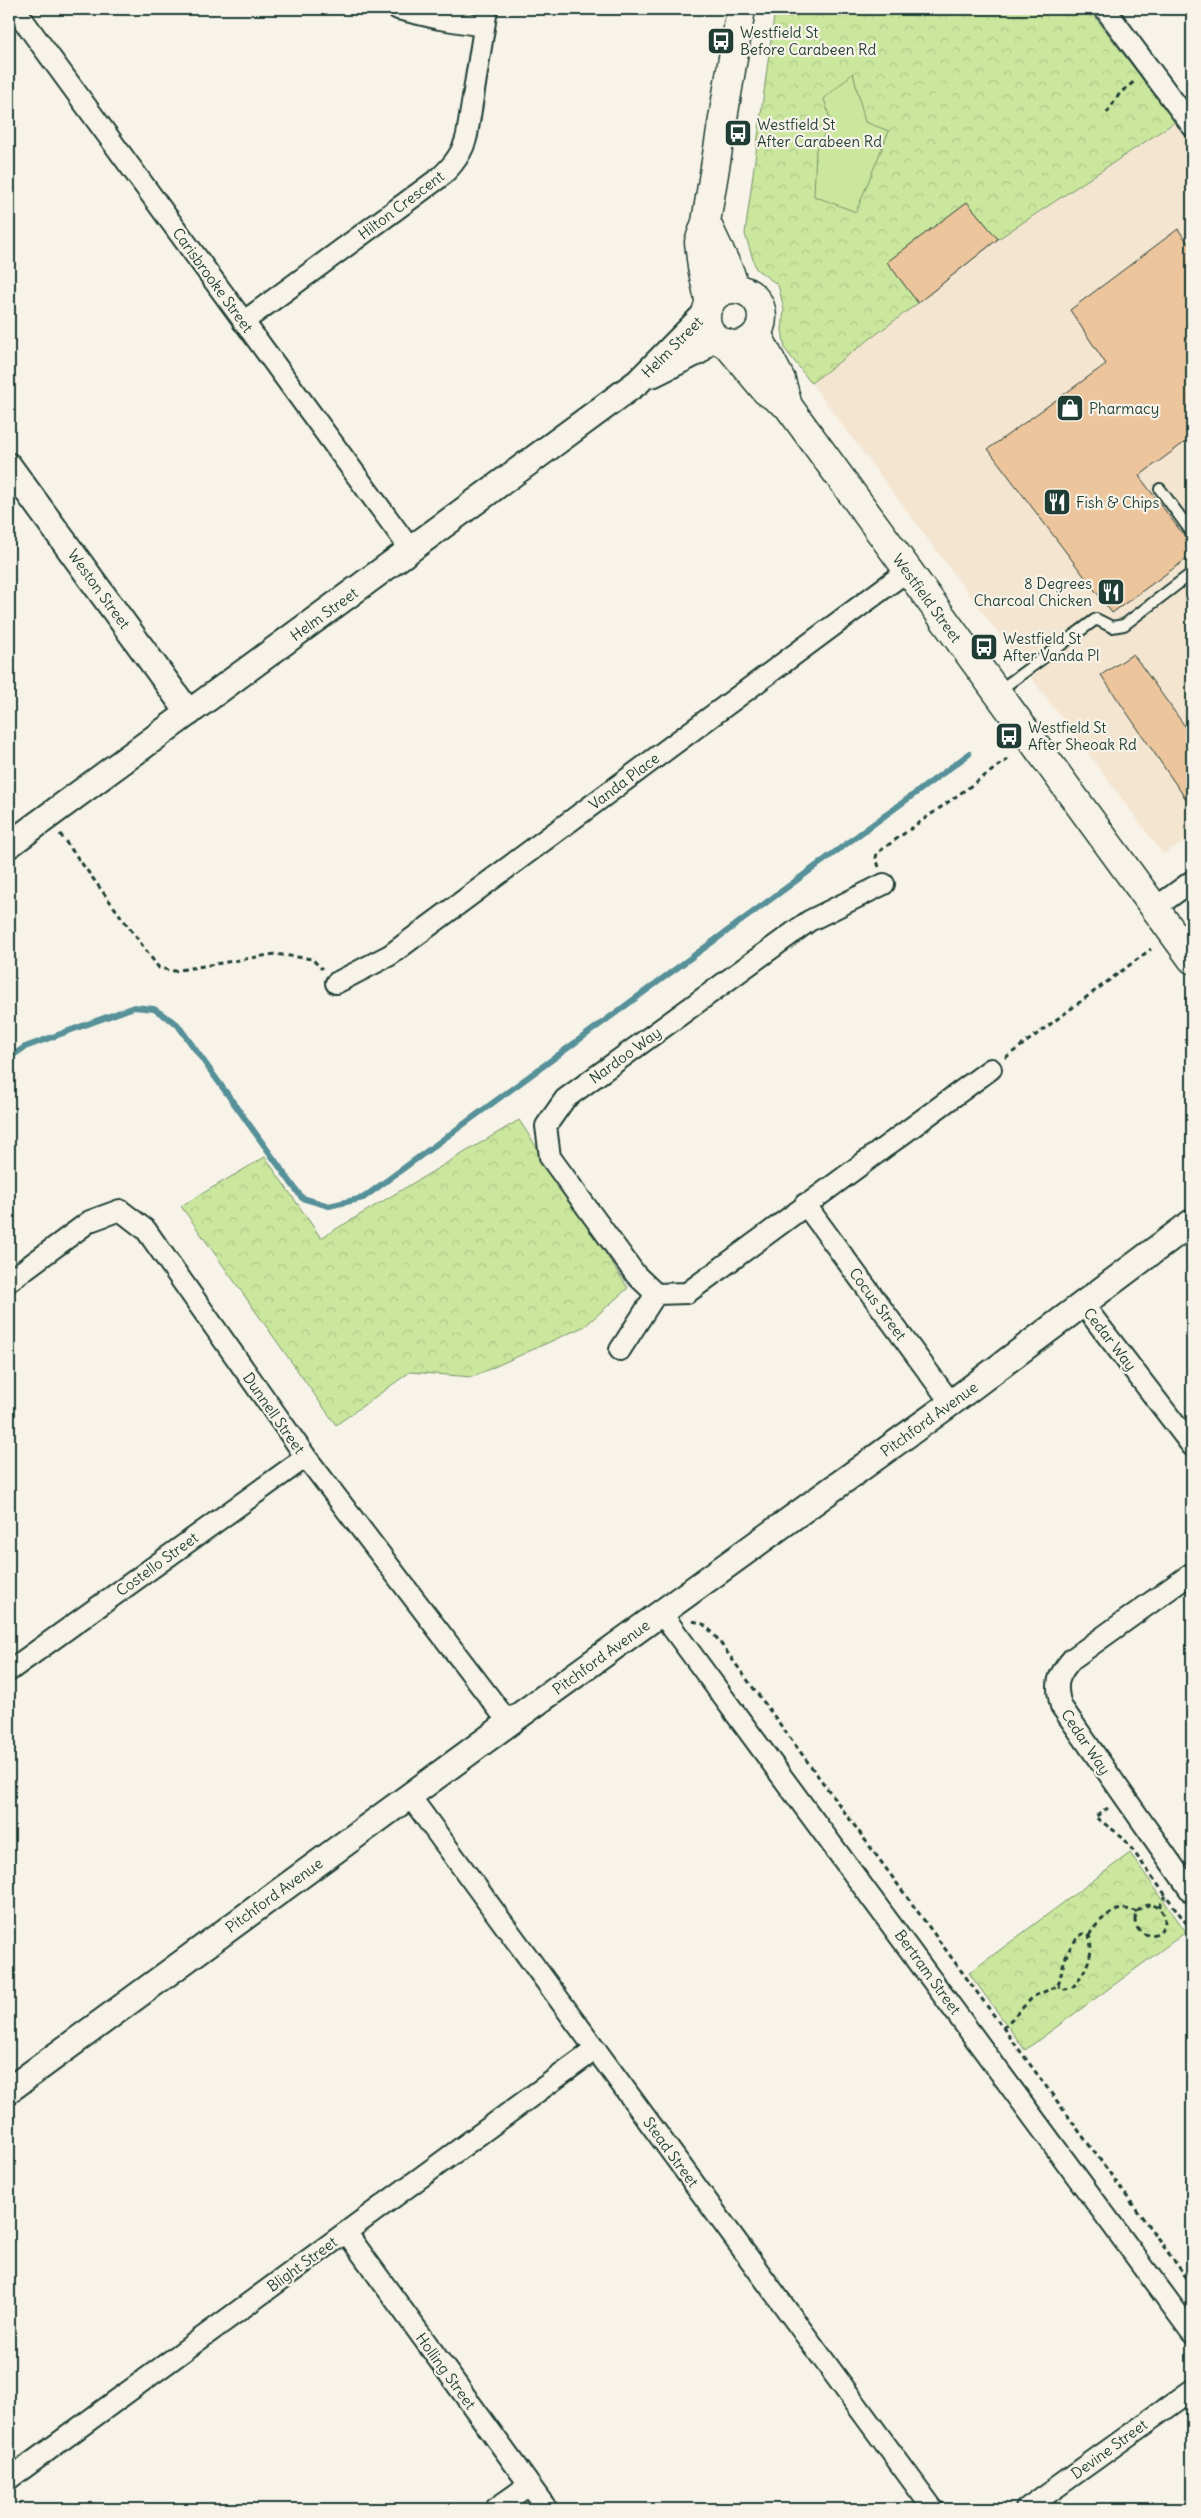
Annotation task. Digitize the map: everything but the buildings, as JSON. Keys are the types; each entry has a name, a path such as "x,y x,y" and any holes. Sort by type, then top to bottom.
{"main road":[{"name":"Westfield Street","path":"741,9 706,222 699,242 702,268 714,323 766,391 788,406 1192,959"},
{"path":"706,222 730,273 735,289"},
{"path":"735,289 746,291 758,302 762,318 757,334 743,343 714,323 720,293 735,289"},
{"name":"Westfield Street","path":"757,334 781,380 788,406"}],"street":[{"name":"Carisbrooke Street","path":"15,9 411,550"},
{"path":"398,9 440,19 486,17"},
{"path":"1105,9 1192,126"},
{"name":"Hilton Crescent","path":"243,322 449,170 459,156 467,135 486,17"},
{"name":"Helm Street","path":"9,845 638,382 698,351 714,323"},
{"name":"Weston Street","path":"9,466 189,713"},
{"name":"Vanda Place","path":"336,983 390,955 908,572"},
{"path":"1155,908 1192,881"},
{"name":"Nardoo Way","path":"656,1294 636,1275 550,1158 546,1126 565,1099 809,921 884,884"},
{"path":"620,1350 656,1294 687,1293 991,1069"},
{"name":"Cocus Street","path":"806,1204 950,1403"},
{"name":"Dunnell Street","path":"9,1281 90,1221 120,1210 146,1230 306,1457 509,1723"},
{"name":"Pitchford Avenue","path":"9,2090 509,1723 669,1623 950,1403 1192,1222"},
{"name":"Cedar Way","path":"1082,1303 1192,1446"},
{"name":"Costello Street","path":"9,1672 306,1457"},
{"name":"Cedar Way","path":"1192,1573 1072,1659 1061,1671 1057,1689 1061,1706 1192,1893"},
{"name":"Bertram Street","path":"669,1623 1192,2332"},
{"name":"Stead Street","path":"409,1795 933,2509"},
{"name":"Blight Street","path":"9,2479 596,2049"},
{"name":"Holling Street","path":"346,2232 547,2509"},
{"name":"Devine Street","path":"1026,2509 1192,2390"},
{"path":"495,2509 529,2484"}],"lane":[{"path":"1160,489 1192,533"},
{"path":"996,693 1096,619 1112,627 1124,625 1192,573"}],"path":[{"path":"1107,113 1120,93 1136,80"},
{"path":"876,858 882,850 1011,757"},
{"path":"47,817 159,968 174,971 276,954 312,959 336,983"},
{"path":"991,1069 1151,949"},
{"path":"669,1623 692,1621 703,1624 713,1633 1192,2285"},
{"path":"1124,1797 1095,1817 1122,1837 1192,1931"},
{"path":"1159,1907 1166,1896"},
{"path":"1150,1904 1159,1907 1165,1914 1165,1924 1160,1932 1150,1936 1140,1932 1135,1924 1137,1912 1140,1908 1150,1904"},
{"path":"1089,1936 1105,1915 1118,1910 1137,1912"},
{"path":"1058,1986 1065,1958 1073,1941 1082,1934 1089,1936"},
{"path":"1003,2028 1034,1996 1058,1986 1065,1989 1072,1988 1085,1971 1092,1946 1089,1936"}],"shaded area":[{"path":"1175,122 1192,146 1192,838 1163,854 811,383 918,303 998,239"}],"green space":[{"path":"775,9 1089,9 1175,122 998,239 918,303 811,383 785,349 782,330 784,309 778,285 756,269 745,234"},
{"path":"853,73 865,122 889,131 856,212 814,196 816,149 831,122 824,99"},
{"path":"519,1120 628,1288 585,1326 472,1377 410,1372 336,1425 181,1206 265,1157 321,1238"},
{"path":"1130,1853 1186,1932 1025,2050 969,1973"}],"waterway":[{"path":"9,1058 25,1047 134,1007 154,1009 177,1024 302,1198 329,1206 363,1198 969,754"}],"place":[{"name":"Westfield St Before Carabeen Rd","path":"721,41"},
{"name":"Westfield St After Carabeen Rd","path":"738,133"},
{"name":"Pharmacy","path":"1070,408"},
{"name":"Fish & Chips","path":"1057,502"},
{"name":"8 Degrees Charcoal Chicken","path":"1111,592"},
{"name":"Westfield St After Vanda Pl","path":"984,647"},
{"name":"Westfield St After Sheoak Rd","path":"1009,736"}]}
